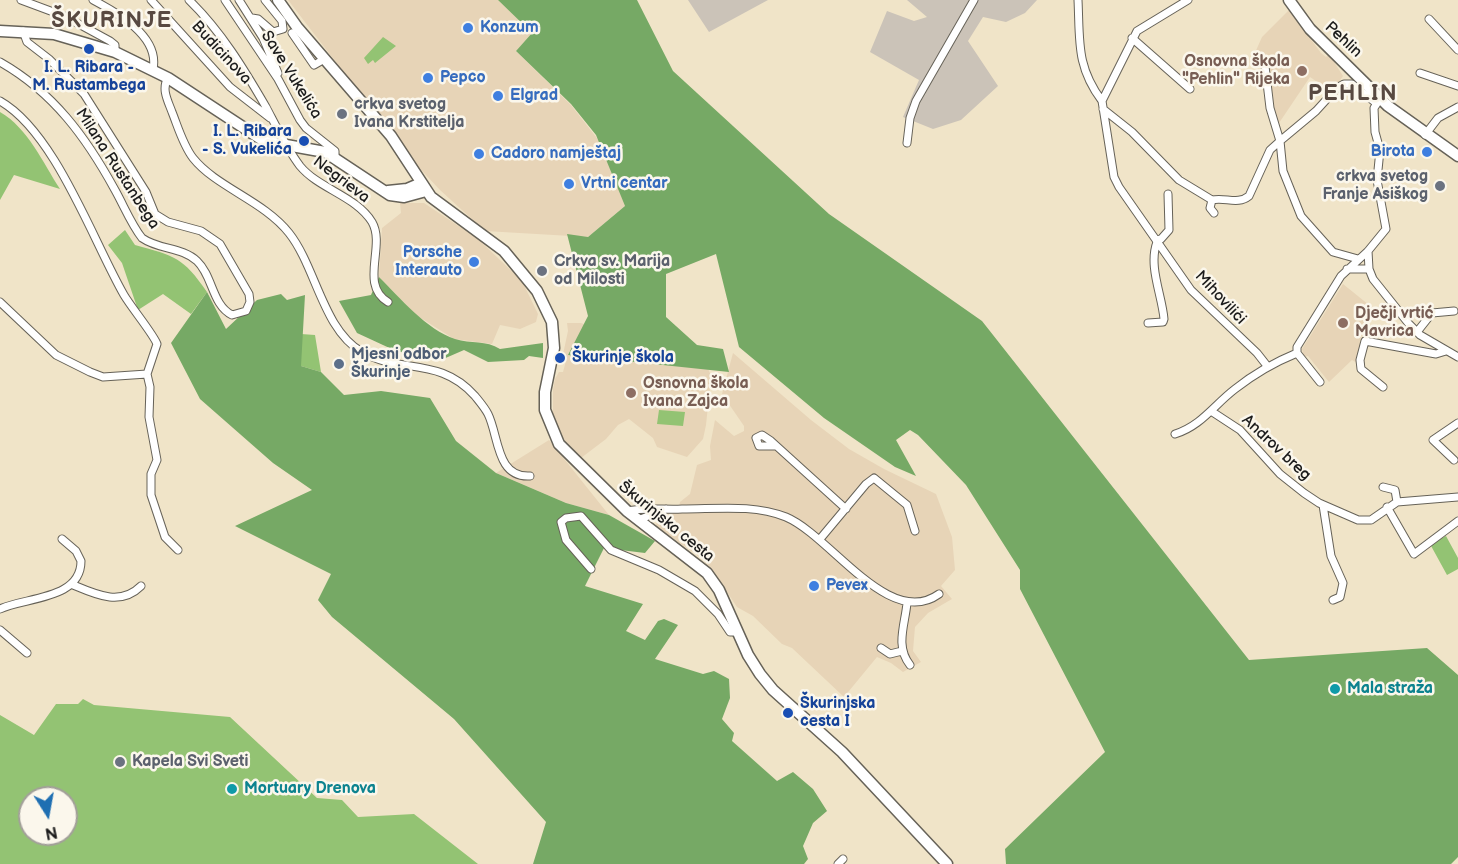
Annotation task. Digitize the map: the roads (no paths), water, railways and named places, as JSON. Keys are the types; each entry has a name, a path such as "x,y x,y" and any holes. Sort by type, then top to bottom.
{"street":[{"path":"21,0 64,16 110,41 115,45 115,52"},
{"path":"93,0 136,27 151,54 153,69"},
{"name":"Budicinova","path":"151,0 230,87 273,121"},
{"path":"189,0 228,46 289,146"},
{"name":"Save Vukelića","path":"225,0 278,79 300,120 335,151 335,158"},
{"path":"240,0 263,38 278,79"},
{"path":"252,18 258,19 273,32 283,29 282,21 265,0"},
{"name":"Škurinjska cesta","path":"278,0 297,27 391,136 423,187 456,218 504,251 546,305 553,326 554,348 545,392 545,410 550,428 571,458 627,511 707,573 719,590 753,665 773,690 842,752 947,864"},
{"path":"907,143 910,118 916,101 974,0"},
{"name":"Mihovilići","path":"1078,0 1079,56 1103,105 1179,180 1212,200"},
{"path":"1103,105 1132,38 1148,23 1188,0"},
{"name":"Pehlin","path":"1289,0 1310,29 1378,101 1458,156"},
{"path":"1429,19 1458,50"},
{"path":"0,31 23,31 69,37 115,52 153,69 264,141 316,149 335,158 396,197 423,187"},
{"name":"Milana Rustanbega","path":"0,62 25,75 63,110 83,137 142,238 188,255 204,270 225,311 232,315 246,311 250,302 249,294 220,244 201,231 159,218 118,145 84,94 49,59 27,42 23,31"},
{"path":"292,33 304,45 314,65 321,61"},
{"path":"1132,38 1190,89"},
{"path":"1264,66 1270,108 1280,141 1283,171 1301,216 1333,252 1358,259"},
{"path":"1421,75 1458,88"},
{"path":"168,78 165,91 191,156 214,177 251,200 283,226 305,257 333,319 349,342 363,353 382,359 428,367 455,379 474,394 488,415 500,457 508,468 515,474 530,476"},
{"path":"1214,213 1210,208 1212,200 1226,197 1237,202 1249,196 1270,150 1316,111 1341,85 1352,84 1378,101 1375,132 1380,150 1377,180 1386,229 1368,251 1347,269 1297,347 1297,353 1320,382"},
{"path":"0,101 22,118 48,153 123,292 157,344 147,374 150,387 149,417 158,460 151,474 151,495 165,537 178,550"},
{"name":"Mihovilići","path":"1103,105 1114,177 1191,290 1257,352 1268,367"},
{"path":"1425,135 1438,118 1458,107"},
{"name":"Negrieva","path":"289,146 305,170 358,207 372,223 375,233 373,278 379,296 388,302"},
{"path":"403,190 407,180 406,162"},
{"path":"381,189 403,190 423,187"},
{"path":"1148,323 1164,319 1154,255 1156,241 1169,230 1168,194"},
{"path":"1368,251 1369,269 1373,279 1417,332 1458,357"},
{"path":"1347,269 1369,269"},
{"path":"0,302 56,355 90,372 103,377 147,374"},
{"path":"1417,332 1432,313 1454,311"},
{"path":"1383,387 1361,369 1360,360 1365,341 1436,354 1446,351"},
{"path":"1175,434 1199,422 1236,388 1268,367 1297,353"},
{"name":"Androv breg","path":"1211,411 1240,430 1280,474 1323,505 1366,521 1397,502 1458,497"},
{"path":"1454,460 1433,440 1458,423"},
{"path":"775,446 846,509"},
{"path":"820,539 866,483 874,478 907,505 915,531"},
{"path":"1383,487 1395,490 1397,502"},
{"path":"1323,505 1331,556 1343,583 1344,591 1340,597 1333,600"},
{"path":"1387,507 1414,554 1458,521"},
{"path":"627,511 644,508 666,510 736,508 766,511 796,522 820,539 881,591 907,603 925,602 939,594"},
{"path":"638,520 655,516 666,510"},
{"path":"591,569 566,540 561,526 566,518 581,516 611,550 659,570 695,591 717,614 730,633 737,632"},
{"path":"654,531 655,516"},
{"path":"0,609 46,597 71,584 81,561 76,551 62,539"},
{"path":"71,584 104,597 115,598 133,594 141,586"},
{"path":"907,603 901,637 902,651 910,665"},
{"path":"0,630 27,653"},
{"path":"881,648 890,654 902,651"}],"place":[{"name":"Konzum","path":"468,28"},
{"name":"I. L. Ribara - M. Rustambega","path":"89,49"},
{"name":"Osnovna škola \"Pehlin\" Rijeka","path":"1302,71"},
{"name":"Pepco","path":"428,78"},
{"name":"Elgrad","path":"498,96"},
{"name":"crkva svetog Ivana Krstitelja","path":"342,114"},
{"name":"I. L. Ribara - S. Vukelića","path":"304,141"},
{"name":"Birota","path":"1427,152"},
{"name":"Cadoro namještaj","path":"479,154"},
{"name":"Vrtni centar","path":"569,184"},
{"name":"crkva svetog Franje Asiškog","path":"1440,186"},
{"name":"Porsche Interauto","path":"474,262"},
{"name":"Crkva sv. Marija od Milosti","path":"542,271"},
{"name":"Dječji vrtić Mavrica","path":"1343,323"},
{"name":"Škurinje škola","path":"560,358"},
{"name":"Mjesni odbor Škurinje","path":"339,364"},
{"name":"Osnovna škola Ivana Zajca","path":"631,393"},
{"name":"Pevex","path":"814,586"},
{"name":"Mala straža","path":"1335,689"},
{"name":"Škurinjska cesta I","path":"788,713"},
{"name":"Kapela Svi Sveti","path":"120,762"},
{"name":"Mortuary Drenova","path":"232,789"}],"district":[{"name":"ŠKURINJE","path":"112,21"},
{"name":"PEHLIN","path":"1353,94"}]}
